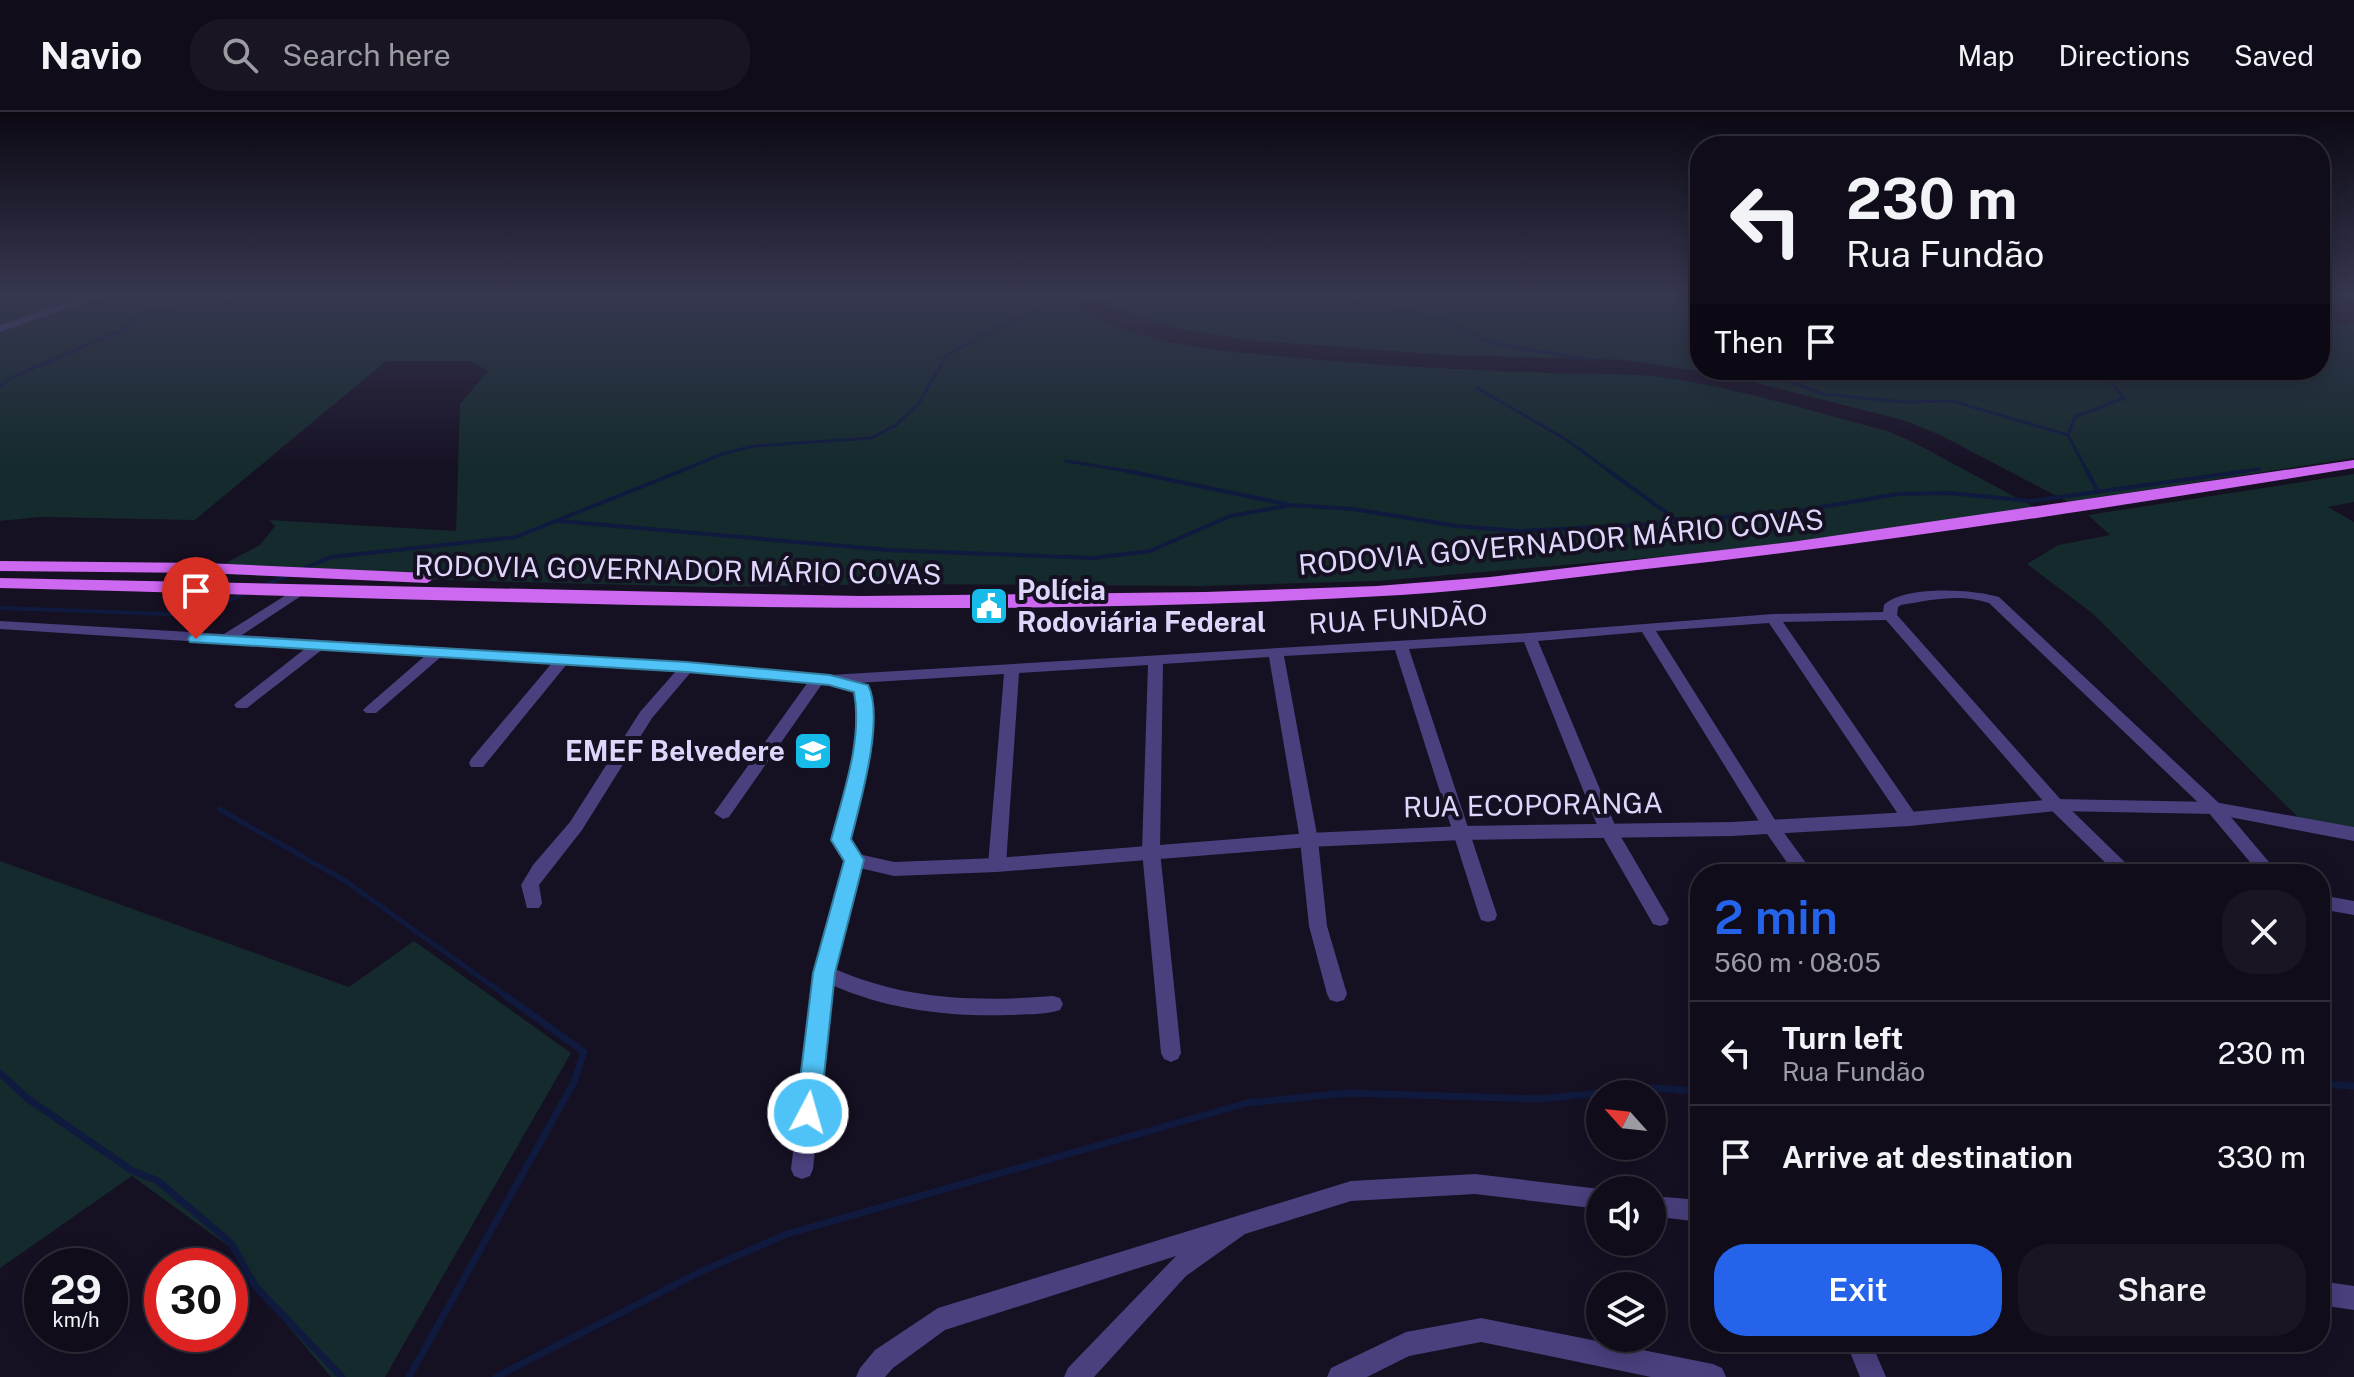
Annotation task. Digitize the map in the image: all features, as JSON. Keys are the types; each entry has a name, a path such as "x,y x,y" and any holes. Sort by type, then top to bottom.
{"main road":[{"name":"RODOVIA GOVERNADOR MÁRIO COVAS","path":"0,583 746,600 1053,600 1382,591 1760,553 2023,517 2354,464"},
{"path":"0,566 205,568 354,576"},
{"path":"196,587 284,576 354,576 473,579 746,600"}],"street":[{"path":"224,641 302,589"},
{"path":"2118,864 2056,805 1889,614 1891,605 1897,601 1968,594 1994,600 2214,808 2262,864"},
{"name":"RUA FUNDÃO","path":"0,625 687,667 824,680 1529,637 1773,618 1889,614"},
{"path":"1773,618 1910,819"},
{"path":"1646,627 1771,827 1798,864"},
{"path":"1529,637 1608,830 1660,919"},
{"path":"1401,645 1488,915"},
{"path":"242,705 318,646"},
{"path":"1276,653 1309,840 1318,926 1337,994"},
{"path":"371,710 436,654"},
{"path":"1156,660 1151,851 1171,1053"},
{"path":"477,763 562,661"},
{"path":"533,903 530,885 539,870 576,826 646,715 687,667"},
{"path":"997,865 1012,669"},
{"path":"723,813 824,680 862,689 866,707 858,773 841,840 854,860 824,973 802,1169"},
{"name":"RUA ECOPORANGA","path":"854,860 894,869 997,865 1309,840 1462,833 1771,827 1910,819 2056,805 2214,808 2354,834"},
{"path":"2330,904 2354,908"},
{"path":"824,973 859,991 893,999 992,1010 1053,1004"},
{"path":"869,1377 884,1359 938,1320 1351,1191 1475,1184 1586,1197"},
{"path":"1666,1207 1690,1210"},
{"path":"1077,1377 1178,1268 1238,1225"},
{"path":"2330,1294 2354,1298"},
{"path":"1340,1377 1406,1344 1481,1330 1713,1377"},
{"path":"1862,1352 1873,1377"}],"green space":[{"path":"0,352 1238,352 1418,367 1651,376 1770,399 1887,431 2034,507 1796,545 1378,581 1198,586 888,584 714,587 205,574 260,545 275,526 269,520 456,531 460,404 488,371 470,361 386,361 195,520 41,517 0,521"},
{"path":"1404,352 1690,352 1690,370 1624,360"},
{"path":"2330,352 2354,352 2354,458 2068,502 1938,434 1903,420 1744,380 2330,380"},
{"path":"2354,474 2354,502 2328,507 2354,522 2354,835 2304,823 2092,613 2027,564 2058,545 2110,535 2088,515"},
{"path":"0,861 349,987 414,941 571,1053 385,1377 331,1377 248,1278 248,1248 231,1248 132,1176 29,1248 24,1248 24,1251 0,1268"}],"waterway":[{"path":"0,386 13,377 71,352"},
{"path":"676,473 722,454 754,446 871,438 896,425 918,404 947,355 952,352"},
{"path":"1544,352 1591,360"},
{"path":"1786,380 1823,394 1903,402 1952,401 2068,435"},
{"path":"2068,435 2075,417 2124,398 2109,380"},
{"path":"1477,388 1567,440 1612,473"},
{"path":"2068,435 2088,473"},
{"path":"1066,461 1140,473"},
{"path":"2230,473 2260,469"},
{"path":"676,473 681,471"},
{"path":"1127,471 1286,504"},
{"path":"1609,471 1678,521"},
{"path":"2087,471 2097,490"},
{"path":"559,521 888,550 1093,558 1150,551 1230,516 1291,505 1353,509 1457,526 1519,531 1639,525 1804,510 1898,494 1949,493 2031,501 2247,471"},
{"path":"303,569 331,557 516,537 676,473"},
{"path":"263,586 291,574"},
{"path":"0,608 196,615 246,593"},
{"path":"219,809 347,882 509,998"},
{"path":"409,1377 574,1082 584,1052 506,996"},
{"path":"0,1073 27,1098 131,1170 158,1181 231,1243 255,1286 342,1377"},
{"path":"2330,1085 2354,1086"},
{"path":"496,1377 700,1272 787,1234 1247,1103 1347,1093 1539,1099 1651,1088 1690,1090"}],"place":[{"name":"Polícia Rodoviária Federal","path":"989,606"},
{"name":"EMEF Belvedere","path":"813,751"}],"route":[{"path":"196,639 687,667 830,680 862,689 866,707 858,773 841,840 854,860 824,973 808,1113"}]}
